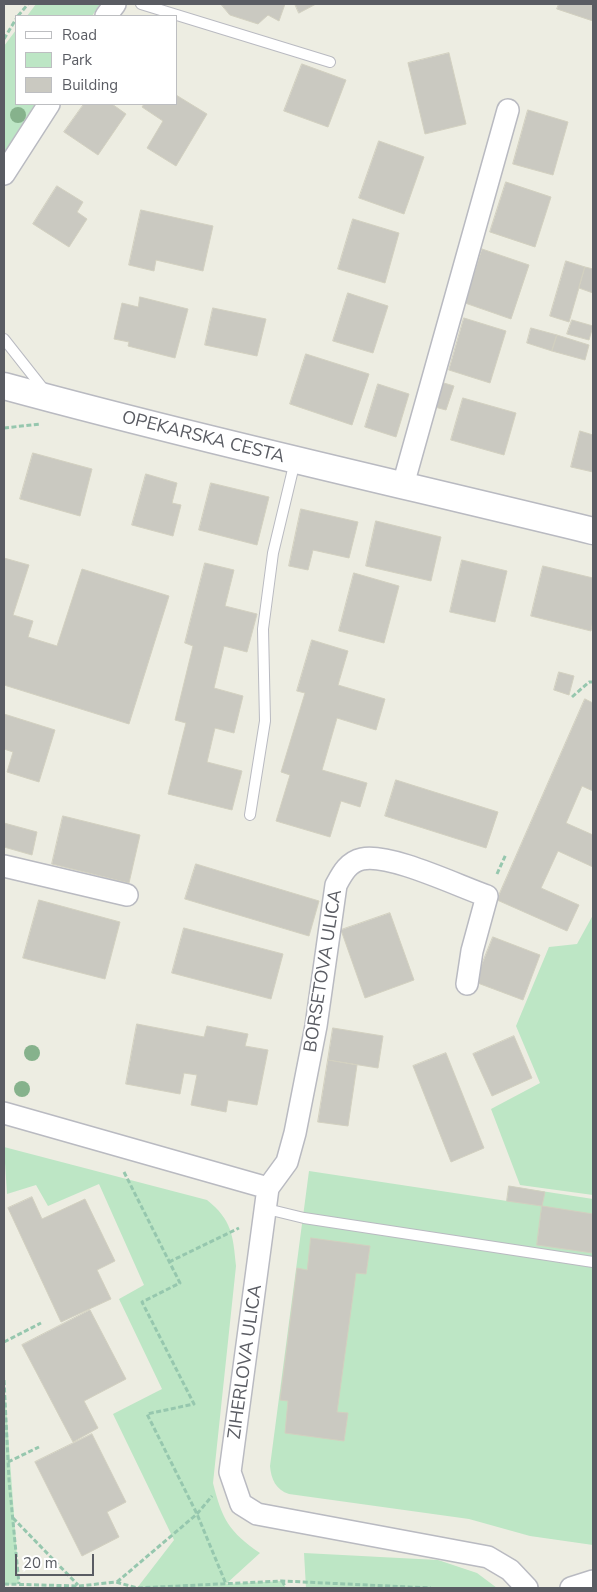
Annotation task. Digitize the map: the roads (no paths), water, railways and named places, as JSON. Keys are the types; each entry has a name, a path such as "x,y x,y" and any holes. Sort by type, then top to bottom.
{"street":[{"path":"107,15 115,4"},
{"path":"4,174 47,105"},
{"path":"402,485 508,110"},
{"name":"OPEKARSKA CESTA","path":"4,386 49,411 295,461 593,531"},
{"name":"BORSETOVA ULICA","path":"266,1207 287,1162 295,1133 316,1026 336,886 346,868 361,859 383,858 487,896 472,951 467,984"},
{"path":"4,866 128,895"},
{"path":"4,1113 109,1144 266,1207"},
{"name":"ZIHERLOVA ULICA","path":"266,1207 230,1472 241,1504 257,1514 488,1557 510,1570 527,1588"},
{"path":"571,1588 593,1581"}],"lane":[{"path":"141,4 177,15"},
{"path":"178,15 330,62"},
{"path":"4,339 49,411"},
{"path":"250,815 265,721 263,629 273,553 295,461"},
{"path":"266,1207 304,1218 593,1262"}]}
